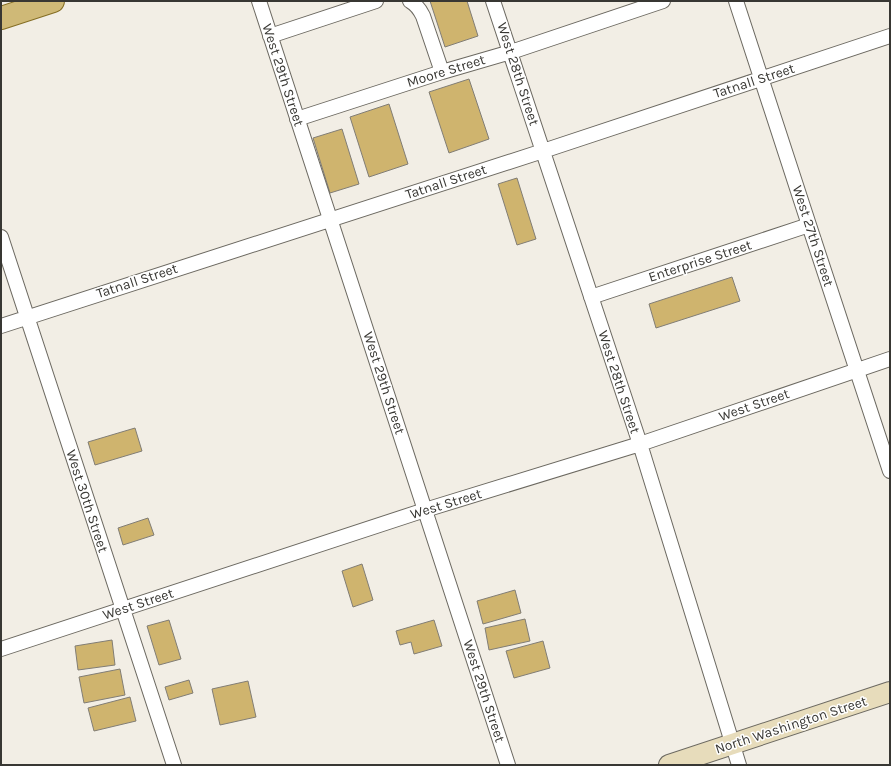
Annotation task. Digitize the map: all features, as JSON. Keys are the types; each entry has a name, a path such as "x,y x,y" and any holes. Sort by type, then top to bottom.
{"main road":[{"path":"1,18 52,1"},
{"name":"North Washington Street","path":"669,765 890,692"}],"street":[{"name":"West 29th Street","path":"259,1 508,765"},
{"path":"270,36 376,1"},
{"path":"410,1 418,8 423,16 442,72"},
{"name":"West 28th Street","path":"493,1 640,444 739,765"},
{"name":"Moore Street","path":"297,119 442,72 511,52 663,1"},
{"name":"West 27th Street","path":"736,1 890,471"},
{"name":"Tatnall Street","path":"1,326 543,151 890,36"},
{"name":"Enterprise Street","path":"591,297 809,226"},
{"name":"West 30th Street","path":"1,236 174,765"},
{"name":"West Street","path":"1,649 425,510 640,444 890,359"}],"building":[{"path":"430,1 467,1 478,36 445,47"},
{"path":"469,79 489,139 449,153 429,92"},
{"path":"389,104 408,164 369,177 350,117"},
{"path":"342,129 359,184 330,193 313,138"},
{"path":"517,178 536,239 517,245 498,184"},
{"path":"732,277 740,301 656,328 649,304"},
{"path":"135,428 142,451 95,465 88,442"},
{"path":"148,518 154,535 123,545 118,528"},
{"path":"362,564 373,600 353,607 342,571"},
{"path":"515,590 521,613 483,624 477,601"},
{"path":"525,619 530,641 489,650 485,628"},
{"path":"169,620 181,659 159,665 147,626"},
{"path":"434,620 442,646 414,654 411,642 400,645 396,631"},
{"path":"112,640 115,665 78,670 75,646"},
{"path":"543,641 550,668 514,678 506,651"},
{"path":"120,669 125,695 84,703 79,677"},
{"path":"189,680 193,693 169,700 165,687"},
{"path":"248,681 256,717 220,725 212,689"},
{"path":"130,697 136,721 94,731 88,708"}]}
